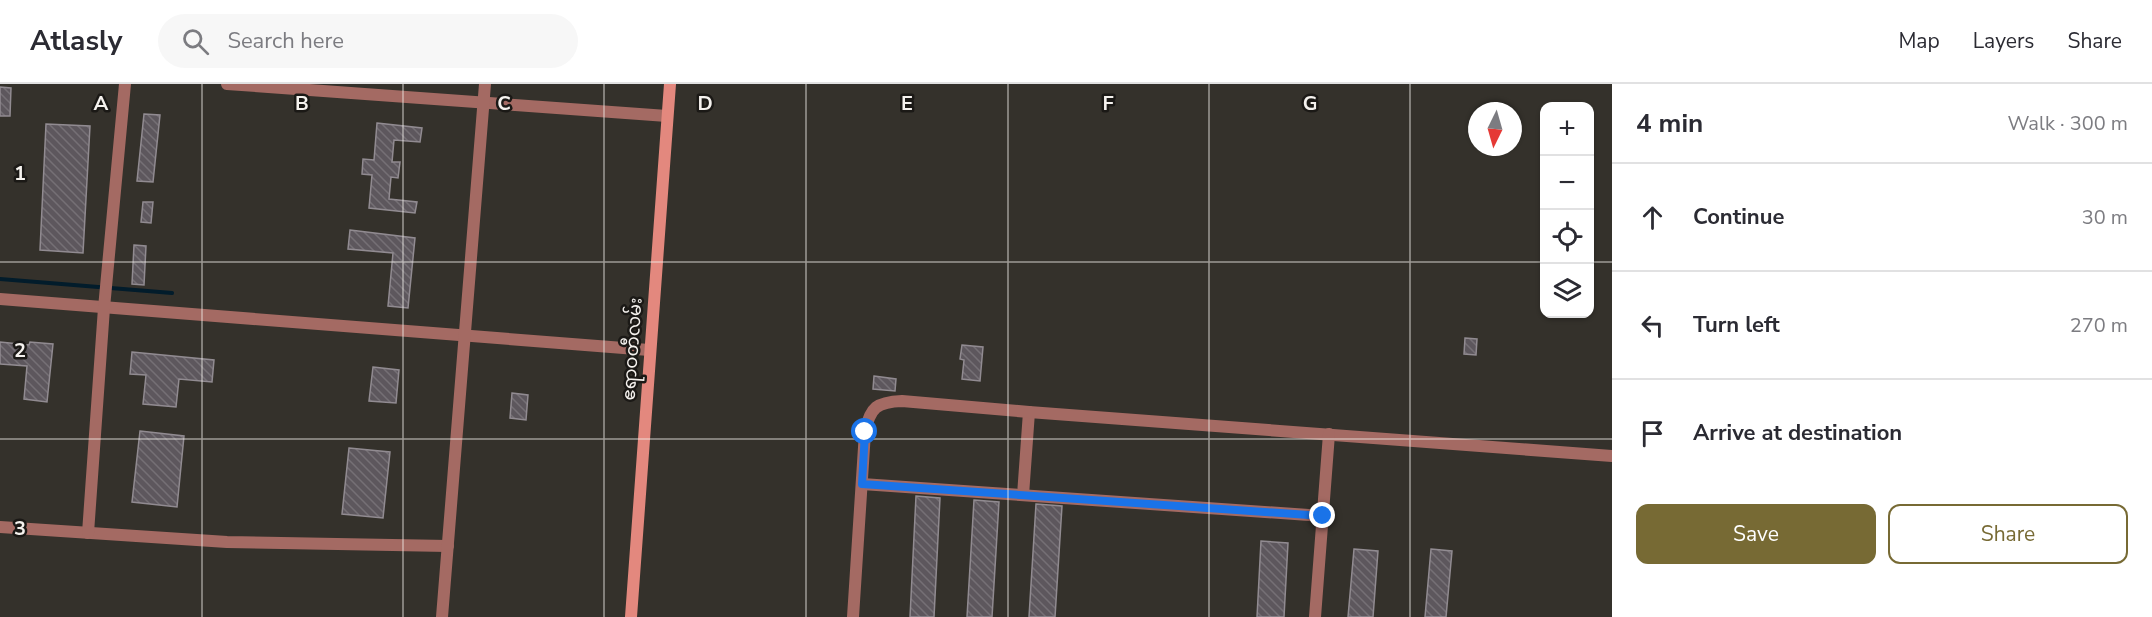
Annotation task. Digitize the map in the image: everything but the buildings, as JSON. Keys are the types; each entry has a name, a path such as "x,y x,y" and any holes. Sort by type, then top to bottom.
{"street":[{"path":"88,533 104,308 125,84"},
{"path":"227,84 289,86 668,116"},
{"path":"442,617 485,84"},
{"name":"ဧရာဝတီလမ်း","path":"631,617 670,84"},
{"path":"0,299 649,350"},
{"path":"854,617 868,419 873,410 885,402 902,401 1612,456"},
{"path":"1023,495 1029,412"},
{"path":"1315,617 1329,434"},
{"path":"862,484 1323,516"},
{"path":"0,527 227,542 448,546"}],"waterway":[{"path":"0,279 172,293"}],"route":[{"path":"865,432 862,484 1323,516"}]}
